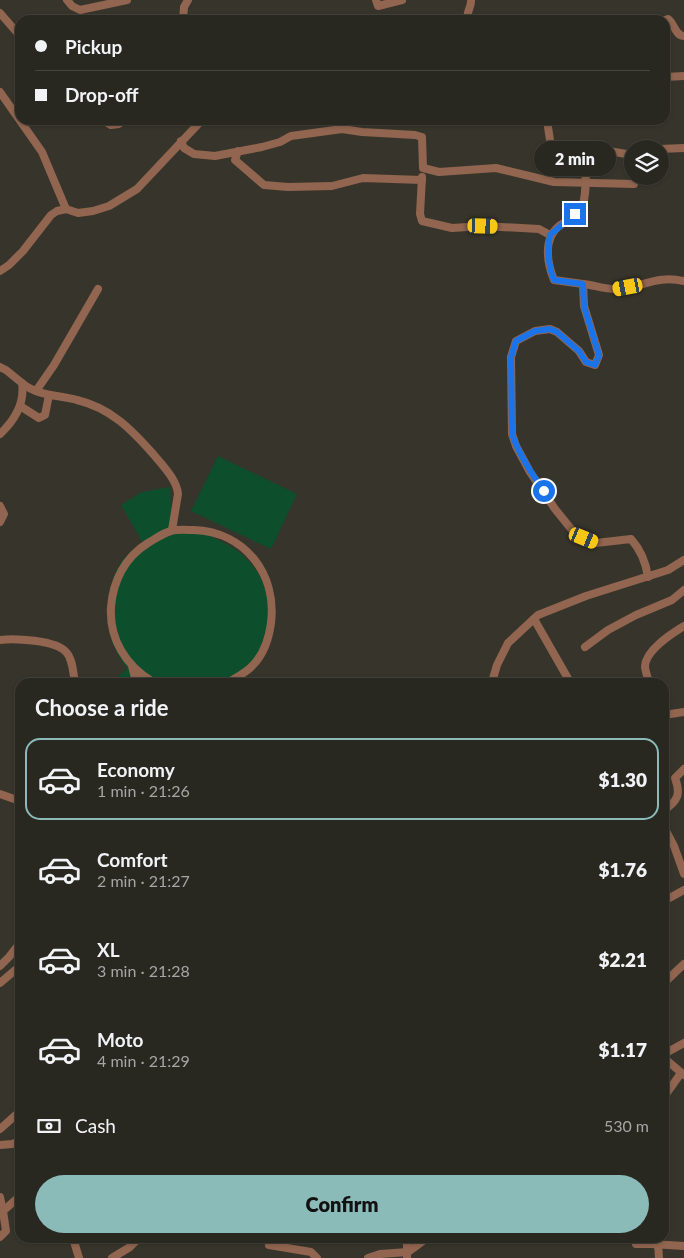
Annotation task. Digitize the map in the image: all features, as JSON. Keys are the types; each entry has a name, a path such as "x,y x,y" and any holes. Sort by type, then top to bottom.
{"street":[{"path":"67,0 72,6 80,10 127,0"},
{"path":"183,15 188,0"},
{"path":"376,0 378,6 402,0"},
{"path":"467,15 470,10 471,0"},
{"path":"0,13 15,30"},
{"path":"670,21 673,23 677,34 684,36"},
{"path":"670,77 684,76"},
{"path":"0,92 15,113"},
{"path":"23,125 42,152 66,209"},
{"path":"0,271 23,251 57,211 66,209 78,213 93,211 109,206 128,196 143,184 197,125"},
{"path":"342,125 342,129"},
{"path":"548,125 552,146 624,154"},
{"path":"181,141 184,148 194,154 215,156 280,142 291,136 342,129 415,135 422,137 423,168 420,214 422,221 452,228 483,226 539,229 550,235"},
{"path":"669,149 684,148"},
{"path":"238,151 236,160 264,185 296,187 332,186 363,178 422,180"},
{"path":"585,151 586,184 582,206 568,221 550,235 549,268 554,280 617,289 660,279 684,281"},
{"path":"423,168 439,172 496,168 554,182 624,184"},
{"path":"583,284 584,306 599,355 595,365 586,362 579,351 557,332 550,329 535,331 516,341 511,357 512,434 516,446 530,472 572,530 596,543 631,539 643,559 648,577"},
{"path":"36,391 54,365 98,289"},
{"path":"0,367 30,390 97,406 115,415 130,428 162,465 178,488 172,530"},
{"path":"0,434 17,416 23,392 22,384"},
{"path":"20,406 39,418 43,417 49,395"},
{"path":"0,506 4,514 0,522"},
{"path":"146,678 132,666 118,646 113,631 111,617 112,596 116,581 129,559 141,548 172,530 204,530 220,534 234,541 252,557 260,567 270,592 272,615 268,640 261,655 253,665 235,678"},
{"path":"493,678 497,665 508,643 538,615 586,596 668,570 684,560"},
{"path":"585,647 608,630 636,615 672,600 684,590"},
{"path":"534,618 568,678"},
{"path":"648,678 645,666 650,654 669,636 684,626"},
{"path":"0,640 30,640 55,645 66,652 71,662 74,678"},
{"path":"132,666 135,678"},
{"path":"669,714 684,712"},
{"path":"669,807 679,792 675,778 684,769"},
{"path":"0,794 15,799"},
{"path":"669,836 684,874"},
{"path":"669,898 684,890"},
{"path":"0,966 15,949"},
{"path":"669,978 684,964"},
{"path":"0,983 15,970"},
{"path":"669,1051 684,1043"},
{"path":"669,1062 682,1074 669,1091"},
{"path":"0,1129 15,1116"},
{"path":"0,1145 15,1143"},
{"path":"0,1197 6,1231 0,1236"},
{"path":"3,1211 15,1200"},
{"path":"74,1243 79,1258"},
{"path":"112,1258 133,1243"},
{"path":"368,1258 380,1254 408,1255 421,1243"},
{"path":"636,1244 644,1243"},
{"path":"653,1243 659,1258"},
{"path":"661,1243 684,1246"},
{"path":"269,1244 311,1252 317,1258"}],"green space":[{"path":"218,456 297,494 271,549 191,511"},
{"path":"170,487 172,532 195,530 232,547 254,568 262,580 267,594 269,609 265,642 256,657 238,678 117,678 127,669 116,651 110,636 108,602 112,582 120,564 127,555 143,543 121,505 142,492"}],"route":[{"path":"544,491 530,472 516,446 512,434 510,413 511,357 516,341 535,331 550,329 557,332 579,351 586,362 595,365 599,355 584,306 583,284 554,280 549,268 550,235 575,214"}]}
